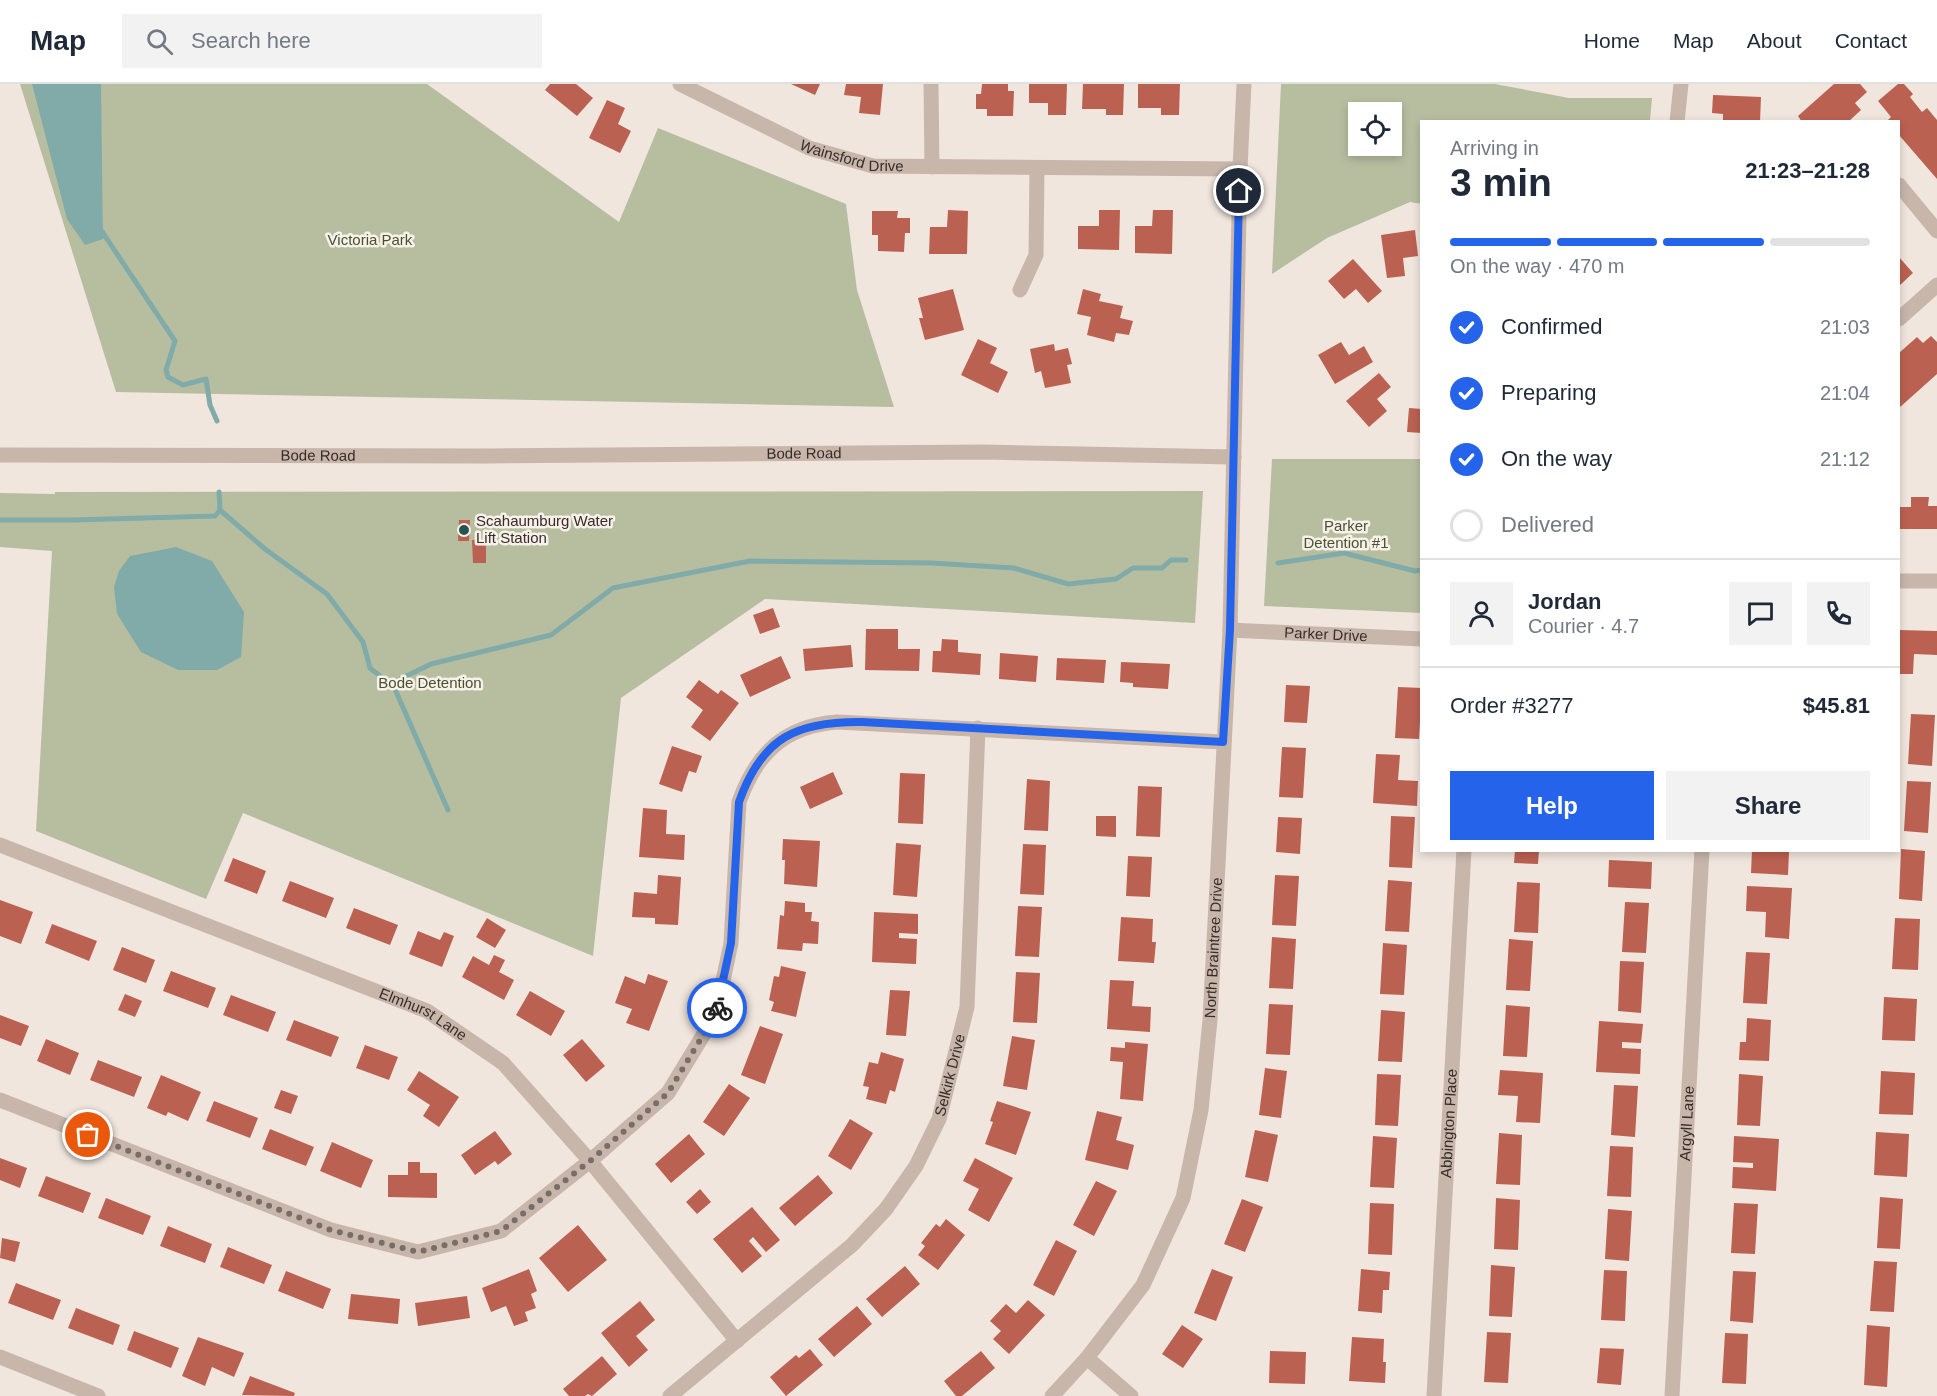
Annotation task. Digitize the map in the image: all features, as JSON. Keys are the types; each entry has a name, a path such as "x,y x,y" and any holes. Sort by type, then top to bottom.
{"street":[{"name":"Wainsford Drive","path":"680,84 809,148 873,165 1240,169"},
{"path":"931,84 932,167"},
{"path":"1234,457 1244,84"},
{"path":"1677,120 1681,84"},
{"path":"1020,290 1036,255 1037,168"},
{"path":"1900,185 1937,231"},
{"path":"1900,318 1937,285"},
{"name":"Bode Road","path":"0,455 499,456 983,452 1234,457"},
{"name":"North Braintree Drive","path":"1052,1396 1087,1358 1143,1285 1183,1198 1201,1110 1210,1020 1230,630 1234,457"},
{"path":"1900,581 1937,581"},
{"name":"Parker Drive","path":"1230,630 1420,639"},
{"path":"0,1100 331,1230 418,1252 501,1231 590,1161 668,1093 716,1014 731,943 739,802 747,780 759,761 776,743 795,732 823,723 863,722 1223,742"},
{"name":"Selkirk Drive","path":"670,1396 852,1245 886,1209 916,1166 939,1119 967,1007 978,728"},
{"name":"Elmhurst Lane","path":"0,845 427,1011 503,1063 590,1161 737,1341"},
{"name":"Abbington Place","path":"1434,1396 1464,852"},
{"name":"Argyll Lane","path":"1672,1396 1702,852"},
{"path":"0,1357 98,1396"},
{"path":"1087,1358 1131,1396"}],"green space":[{"name":"Victoria Park","path":"20,84 427,84 619,222 658,128 846,204 857,290 894,407 116,392"},
{"path":"1281,84 1495,84 1569,98 1652,98 1650,120 1420,120 1420,204 1410,202 1327,238 1272,274"},
{"name":"Parker Detention #1","path":"1272,459 1420,459 1420,613 1264,606"},
{"name":"Bode Detention","path":"1203,491 1195,623 765,599 621,698 593,956 243,813 206,899 36,831 52,551 0,547 0,493"}],"water":[{"path":"32,84 101,84 103,239 85,245 67,219"},
{"path":"176,547 212,561 244,612 241,657 217,670 178,670 141,652 117,614 114,587 119,571 130,556"}],"building":[{"path":"550,84 576,84 593,98 577,116 545,90"},
{"path":"791,84 820,84 815,95"},
{"path":"846,84 883,84 880,115 859,113 861,97 844,95"},
{"path":"982,84 1008,84 1008,91 1014,91 1013,116 987,116 987,109 976,109 976,94 981,94"},
{"path":"1029,84 1067,84 1066,115 1048,115 1048,103 1029,103"},
{"path":"1083,84 1124,84 1123,115 1106,115 1106,109 1082,109"},
{"path":"1138,84 1180,84 1179,115 1161,115 1161,108 1138,108"},
{"path":"1834,84 1860,84 1867,92 1855,103 1861,110 1850,120 1801,120 1798,116"},
{"path":"1898,84 1904,84 1913,94 1910,97 1922,112 1927,108 1937,120 1937,179 1900,136 1900,120 1888,120 1891,117 1878,101"},
{"path":"1713,95 1761,97 1760,120 1723,120 1723,114 1712,113"},
{"path":"607,100 625,108 618,124 631,131 620,153 589,138"},
{"path":"948,210 968,211 967,254 929,254 930,227 947,227"},
{"path":"1099,210 1120,210 1119,250 1078,249 1078,226 1099,226"},
{"path":"1153,210 1173,210 1172,254 1135,253 1135,226 1152,226"},
{"path":"872,211 898,211 897,218 910,218 910,233 905,233 904,252 878,251 878,235 872,235"},
{"path":"1415,230 1418,256 1403,258 1405,276 1387,278 1381,235"},
{"path":"1900,258 1913,273 1900,285"},
{"path":"1353,259 1382,291 1368,303 1356,289 1344,299 1328,281"},
{"path":"953,289 964,330 925,340 919,318 923,318 918,298"},
{"path":"1083,289 1101,294 1099,301 1123,306 1120,318 1133,321 1129,335 1116,333 1114,342 1087,335 1091,317 1077,314"},
{"path":"1931,336 1937,342 1937,374 1900,407 1900,352 1917,337 1923,343"},
{"path":"978,339 997,348 990,363 1008,372 998,393 961,375"},
{"path":"1341,342 1349,355 1364,346 1373,362 1335,384 1318,355"},
{"path":"1054,344 1055,351 1068,348 1072,364 1067,365 1071,383 1045,388 1041,371 1035,373 1030,349"},
{"path":"1379,373 1391,387 1377,399 1387,411 1369,427 1346,401"},
{"path":"1409,408 1420,409 1420,433 1407,432"},
{"path":"1911,497 1929,497 1928,506 1937,506 1937,529 1900,529 1900,507 1911,507"},
{"name":"Scahaumburg Water Lift Station","path":"459,520 470,520 469,541 458,541"},
{"path":"472,540 486,540 486,563 473,563"},
{"path":"773,608 780,627 760,634 753,615"},
{"path":"866,629 898,629 898,649 920,649 919,671 865,670"},
{"path":"1900,630 1937,631 1937,655 1914,654 1913,674 1900,674"},
{"path":"942,639 958,640 958,652 981,654 980,675 932,672 933,651 941,651"},
{"path":"851,645 853,667 805,671 803,649"},
{"path":"1000,653 1038,656 1036,682 999,679"},
{"path":"781,656 791,678 750,697 740,675"},
{"path":"1057,658 1106,660 1104,683 1056,680"},
{"path":"1121,662 1170,664 1168,689 1133,687 1133,683 1120,682"},
{"path":"699,680 718,694 721,690 739,703 710,741 691,727 703,710 686,697"},
{"path":"1286,685 1310,686 1307,723 1284,722"},
{"path":"1398,687 1420,688 1419,739 1395,738"},
{"path":"1911,714 1935,715 1932,766 1908,764"},
{"path":"672,746 702,756 696,773 689,771 682,792 659,784"},
{"path":"1282,747 1306,748 1303,798 1279,797"},
{"path":"1376,754 1400,755 1398,780 1418,781 1417,806 1373,803"},
{"path":"833,772 843,794 810,809 800,787"},
{"path":"900,773 925,774 923,824 898,823"},
{"path":"1027,779 1050,781 1048,831 1024,830"},
{"path":"1907,781 1931,782 1928,833 1904,831"},
{"path":"1138,786 1162,787 1160,837 1136,836"},
{"path":"643,808 667,810 666,834 685,835 684,860 639,857"},
{"path":"1096,816 1116,816 1116,837 1096,836"},
{"path":"1391,816 1415,817 1412,868 1389,867"},
{"path":"1278,817 1302,818 1300,854 1276,852"},
{"path":"783,839 820,841 817,887 784,884"},
{"path":"896,843 921,845 917,897 893,895"},
{"path":"1023,844 1046,845 1044,895 1020,894"},
{"path":"1901,849 1925,851 1922,901 1899,899"},
{"path":"1515,852 1539,852 1538,864 1514,863"},
{"path":"1752,852 1789,852 1788,875 1751,873"},
{"path":"1128,856 1152,857 1150,897 1126,896"},
{"path":"233,858 266,871 257,894 224,881"},
{"path":"1609,860 1652,862 1651,889 1608,887"},
{"path":"658,875 681,877 678,925 655,924 655,918 632,917 634,892 657,894"},
{"path":"1275,875 1299,876 1296,926 1272,925"},
{"path":"1388,880 1412,882 1409,932 1385,931"},
{"path":"290,881 334,898 326,918 282,901"},
{"path":"1517,882 1540,883 1538,933 1514,932"},
{"path":"1747,886 1792,888 1789,939 1765,937 1766,912 1746,911"},
{"path":"0,900 33,912 21,944 0,936"},
{"path":"785,901 805,903 805,912 812,912 811,921 819,922 818,944 803,943 802,951 777,949 780,915 784,916"},
{"path":"1625,902 1649,903 1646,953 1622,952"},
{"path":"1018,906 1042,907 1039,957 1015,956"},
{"path":"354,908 398,925 390,945 346,928"},
{"path":"874,912 918,914 918,934 899,933 899,938 917,939 916,964 872,962"},
{"path":"1121,917 1153,919 1152,942 1156,942 1154,963 1118,961"},
{"path":"487,918 506,930 495,948 476,937"},
{"path":"1895,918 1920,919 1918,970 1892,969"},
{"path":"52,924 97,941 89,961 45,943"},
{"path":"418,931 440,940 444,932 454,936 442,967 409,954"},
{"path":"1272,937 1296,939 1293,989 1269,988"},
{"path":"1509,939 1533,941 1530,991 1506,990"},
{"path":"1383,943 1407,945 1404,995 1380,994"},
{"path":"122,947 155,960 146,983 113,970"},
{"path":"1746,952 1770,953 1767,1004 1743,1003"},
{"path":"494,955 505,960 499,972 514,980 504,1000 462,977 473,956 489,965"},
{"path":"1620,961 1644,962 1641,1013 1618,1011"},
{"path":"781,966 806,972 796,1017 771,1011 774,1002 769,1000 774,976 779,977"},
{"path":"171,971 216,988 208,1008 163,991"},
{"path":"1016,972 1040,973 1037,1023 1013,1022"},
{"path":"648,974 668,981 649,1031 626,1023 632,1009 615,1003 625,976 645,984"},
{"path":"1110,980 1134,981 1132,1006 1151,1007 1150,1032 1107,1029"},
{"path":"890,990 910,991 906,1036 886,1035"},
{"path":"530,991 565,1011 551,1036 516,1015"},
{"path":"125,994 142,1001 135,1017 118,1010"},
{"path":"231,995 276,1012 268,1032 223,1015"},
{"path":"1884,997 1917,999 1915,1041 1882,1040"},
{"path":"1269,1004 1293,1005 1290,1055 1266,1054"},
{"path":"1506,1005 1530,1007 1527,1057 1503,1056"},
{"path":"1381,1010 1405,1012 1402,1062 1378,1061"},
{"path":"0,1015 29,1026 21,1046 0,1038"},
{"path":"1747,1018 1771,1020 1769,1061 1739,1060 1740,1042 1746,1042"},
{"path":"294,1020 339,1037 331,1057 286,1040"},
{"path":"1599,1021 1643,1024 1641,1043 1622,1042 1622,1048 1641,1049 1640,1074 1596,1072"},
{"path":"760,1026 783,1034 765,1084 741,1075"},
{"path":"1012,1036 1035,1040 1027,1090 1003,1086"},
{"path":"46,1039 79,1053 70,1075 37,1061"},
{"path":"582,1039 605,1066 586,1082 563,1055"},
{"path":"1125,1042 1148,1044 1143,1101 1120,1099 1123,1062 1110,1061 1111,1047 1125,1048"},
{"path":"365,1045 398,1057 389,1080 356,1068"},
{"path":"881,1052 904,1059 895,1092 890,1090 886,1104 866,1099 869,1087 863,1086 869,1062 878,1064"},
{"path":"98,1060 142,1077 134,1097 90,1080"},
{"path":"1265,1068 1287,1071 1281,1118 1259,1115"},
{"path":"1500,1070 1543,1073 1540,1123 1516,1122 1518,1096 1498,1095"},
{"path":"419,1071 459,1097 439,1127 423,1116 430,1105 407,1090"},
{"path":"1881,1071 1915,1073 1913,1115 1879,1114"},
{"path":"1377,1074 1401,1075 1398,1126 1375,1125"},
{"path":"1739,1074 1763,1076 1760,1126 1737,1125"},
{"path":"161,1075 201,1092 188,1121 168,1112 166,1116 147,1108"},
{"path":"729,1084 750,1098 724,1136 703,1122"},
{"path":"1614,1085 1638,1086 1635,1137 1611,1135"},
{"path":"281,1090 298,1096 291,1114 274,1108"},
{"path":"214,1101 258,1118 250,1138 206,1121"},
{"path":"997,1101 1031,1112 1016,1155 985,1144"},
{"path":"1097,1111 1122,1117 1116,1140 1134,1145 1128,1170 1085,1160"},
{"path":"850,1119 873,1133 851,1170 828,1156"},
{"path":"270,1129 314,1147 306,1166 262,1149"},
{"path":"1255,1130 1278,1135 1268,1182 1245,1177"},
{"path":"495,1131 512,1154 498,1165 495,1161 475,1175 461,1155"},
{"path":"1876,1132 1909,1134 1907,1177 1874,1175"},
{"path":"1499,1133 1522,1135 1520,1185 1496,1184"},
{"path":"689,1134 705,1154 671,1183 655,1164"},
{"path":"1373,1136 1397,1138 1394,1188 1370,1187"},
{"path":"1734,1136 1779,1139 1776,1191 1732,1188 1733,1167 1753,1168 1753,1163 1733,1162"},
{"path":"332,1142 373,1160 361,1188 320,1171"},
{"path":"1610,1146 1633,1147 1631,1197 1607,1196"},
{"path":"0,1158 27,1168 20,1188 0,1180"},
{"path":"975,1158 1013,1178 989,1222 968,1210 979,1189 963,1181"},
{"path":"408,1162 420,1162 420,1173 437,1173 437,1198 388,1197 388,1175 408,1175"},
{"path":"818,1175 833,1193 795,1226 779,1208"},
{"path":"46,1176 91,1193 83,1213 38,1196"},
{"path":"1096,1181 1117,1191 1094,1236 1073,1225"},
{"path":"700,1189 711,1202 697,1214 686,1202"},
{"path":"1880,1197 1903,1199 1900,1249 1877,1248"},
{"path":"106,1198 151,1216 143,1235 98,1218"},
{"path":"1496,1198 1520,1200 1518,1250 1494,1249"},
{"path":"1242,1199 1263,1207 1245,1252 1224,1244"},
{"path":"1370,1203 1394,1204 1392,1255 1368,1254"},
{"path":"1734,1203 1758,1204 1755,1254 1731,1253"},
{"path":"752,1207 780,1240 766,1252 753,1237 749,1241 762,1256 742,1273 713,1239"},
{"path":"1608,1209 1632,1211 1629,1261 1605,1259"},
{"path":"946,1219 965,1235 938,1270 918,1255 925,1246 921,1243 936,1224 940,1227"},
{"path":"578,1225 607,1260 568,1292 539,1258"},
{"path":"168,1226 212,1244 205,1263 160,1246"},
{"path":"2,1238 20,1242 15,1262 0,1258"},
{"path":"1056,1240 1077,1251 1054,1296 1033,1285"},
{"path":"228,1247 272,1265 264,1284 220,1267"},
{"path":"1874,1261 1897,1262 1894,1312 1870,1311"},
{"path":"1491,1265 1515,1267 1512,1317 1489,1316"},
{"path":"905,1266 920,1284 882,1317 866,1299"},
{"path":"529,1269 537,1291 531,1294 536,1308 525,1312 528,1321 514,1326 506,1306 491,1312 482,1288"},
{"path":"1212,1269 1233,1277 1216,1321 1194,1313"},
{"path":"1361,1269 1390,1272 1389,1290 1383,1290 1382,1313 1358,1311"},
{"path":"1604,1270 1627,1271 1625,1321 1601,1320"},
{"path":"286,1271 331,1289 323,1309 278,1291"},
{"path":"1733,1271 1756,1272 1753,1323 1730,1321"},
{"path":"16,1283 61,1300 53,1320 8,1303"},
{"path":"351,1294 400,1299 398,1324 348,1319"},
{"path":"467,1296 470,1318 418,1326 415,1303"},
{"path":"1028,1300 1045,1315 1009,1354 993,1339 1001,1331 990,1321 1006,1304 1016,1313"},
{"path":"640,1301 655,1320 636,1336 648,1350 629,1367 601,1333"},
{"path":"857,1306 872,1324 834,1357 818,1339"},
{"path":"76,1308 120,1325 113,1345 68,1328"},
{"path":"1182,1325 1203,1339 1183,1368 1162,1354"},
{"path":"1867,1325 1890,1327 1887,1387 1864,1385"},
{"path":"134,1331 179,1348 171,1368 127,1350"},
{"path":"1487,1332 1511,1333 1508,1383 1484,1382"},
{"path":"1725,1333 1748,1334 1746,1384 1722,1383"},
{"path":"198,1337 244,1353 234,1377 212,1367 205,1386 182,1376"},
{"path":"1352,1337 1384,1339 1385,1383 1349,1381"},
{"path":"1600,1348 1624,1349 1621,1385 1597,1383"},
{"path":"810,1349 823,1365 786,1396 770,1377 796,1355 799,1358"},
{"path":"981,1351 995,1368 962,1396 956,1396 944,1381"},
{"path":"1270,1351 1306,1352 1305,1384 1269,1383"},
{"path":"602,1356 617,1374 592,1396 588,1394 569,1396 563,1389"},
{"path":"250,1376 295,1393 294,1396 242,1395"}],"waterway":[{"path":"99,227 175,341 166,370 168,377 183,385 206,379 210,405 217,421"},
{"path":"0,520 215,516 220,510 219,492"},
{"path":"220,510 265,549 327,594 363,642 370,668 394,687 448,810"},
{"path":"1278,563 1344,553 1415,571 1420,570"},
{"path":"390,684 431,664 551,635 613,588 750,561 931,563 1014,568 1068,584 1116,579 1133,568 1162,568 1171,560 1186,560"}],"way so far":[{"path":"88,1135 331,1230 418,1252 501,1231 590,1161 668,1093 716,1014 717,1008"}],"place":[{"name":"Scahaumburg Water Lift Station","path":"464,530"}],"route":[{"path":"717,1008 731,943 739,802 747,780 759,761 776,743 795,732 823,723 863,722 1223,742 1230,630 1239,191"}]}
